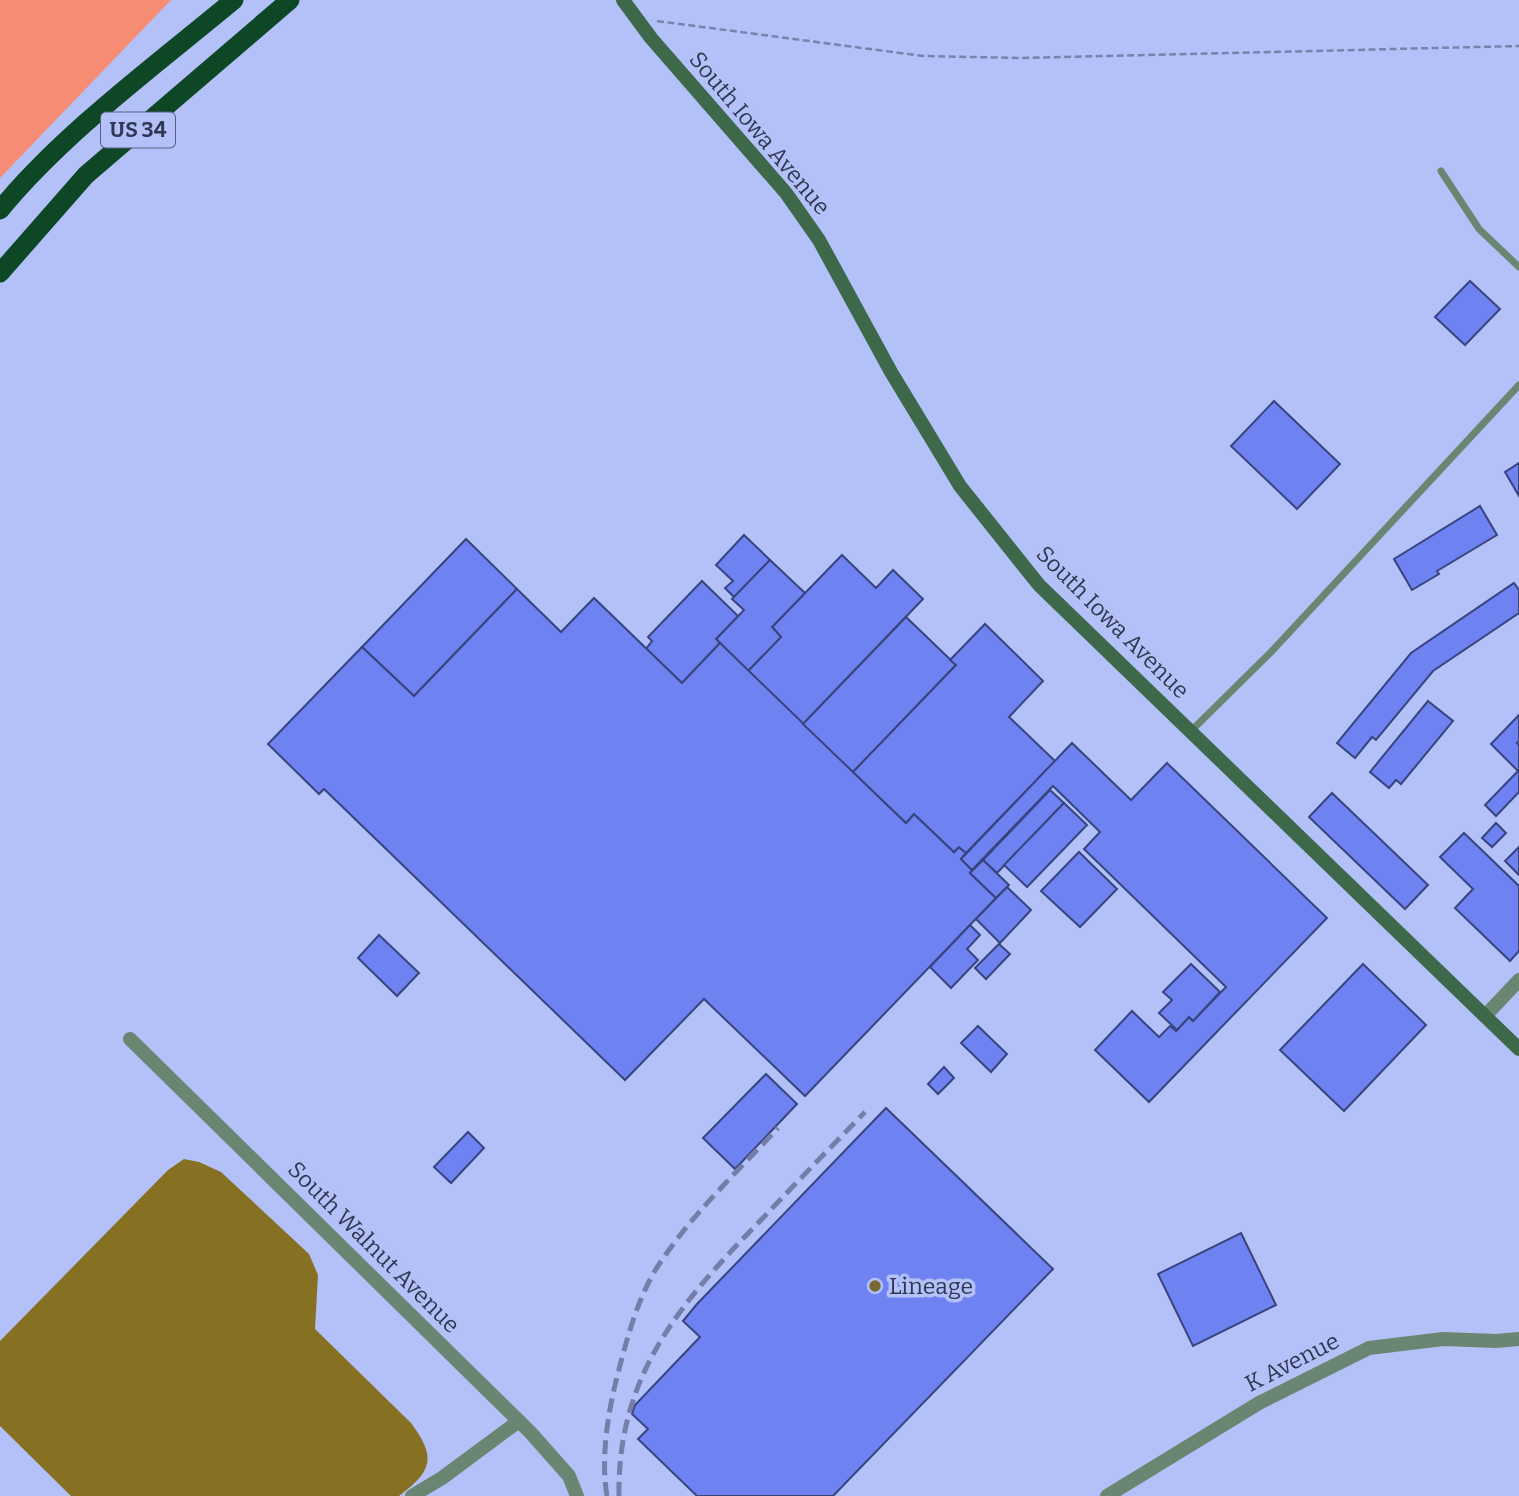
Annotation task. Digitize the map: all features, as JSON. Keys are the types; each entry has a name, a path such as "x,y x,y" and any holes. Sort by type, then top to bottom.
{"highway":[{"name":"US 34","path":"0,210 75,133 234,0"},
{"name":"US 34","path":"0,273 86,175 289,0"}],"main road":[{"name":"South Iowa Avenue","path":"623,0 652,38 786,194 819,240 891,372 960,486 1039,585 1519,1049"}],"street":[{"path":"1485,1016 1519,980"},
{"name":"South Walnut Avenue","path":"130,1039 519,1421 569,1476 577,1496"},
{"name":"K Avenue","path":"1107,1496 1259,1403 1369,1348 1444,1339 1519,1339"},
{"path":"412,1496 442,1478 519,1421"}],"lane":[{"path":"1440,171 1479,229 1519,267"},
{"path":"1190,732 1271,652 1519,385"}],"path":[{"path":"637,19 923,56 1021,58 1519,46"}],"shaded area":[{"path":"0,0 171,0 0,178"},
{"path":"184,1159 199,1162 221,1172 309,1254 318,1275 315,1329 411,1423 425,1446 427,1463 424,1471 399,1496 71,1496 0,1426 0,1341 168,1170"}],"building":[{"path":"1470,281 1500,309 1465,345 1435,317"},
{"path":"1274,401 1340,464 1297,509 1231,446"},
{"path":"1519,463 1519,496 1505,472"},
{"path":"1480,506 1497,535 1437,571 1439,574 1412,590 1394,559"},
{"path":"744,535 770,560 734,597 725,588 733,581 716,565"},
{"path":"466,539 517,589 414,696 362,647"},
{"path":"842,555 876,588 893,570 923,599 803,724 748,671 781,637 772,627"},
{"path":"770,560 805,593 772,627 781,637 748,671 716,639 744,610 732,599"},
{"path":"702,581 738,616 716,639 720,643 682,683 646,649 652,641 648,637"},
{"path":"1514,583 1519,590 1519,613 1433,671 1376,740 1372,737 1355,758 1337,743 1411,653"},
{"path":"517,589 561,632 594,598 682,683 720,643 906,823 914,814 954,852 959,847 966,853 961,859 972,870 970,873 996,898 805,1096 704,999 625,1080 324,789 319,794 268,744 362,647 414,696"},
{"path":"906,617 956,665 853,772 803,724"},
{"path":"985,624 1043,681 1009,717 1055,761 966,853 959,847 954,852 914,814 906,823 853,772 956,665 950,660"},
{"path":"1428,701 1453,721 1401,784 1396,780 1389,788 1370,772"},
{"path":"1519,715 1519,792 1496,816 1485,805 1518,771 1491,744"},
{"path":"1072,743 1131,800 1167,763 1327,918 1149,1102 1095,1050 1132,1011 1159,1037 1170,1026 1176,1031 1189,1017 1193,1021 1226,987 1084,849 1100,832 1053,786 972,870 961,859"},
{"path":"1050,790 1064,803 997,873 983,860"},
{"path":"1332,793 1428,885 1405,909 1309,817"},
{"path":"1064,803 1087,825 1027,887 1004,865"},
{"path":"1496,823 1506,833 1492,847 1482,838"},
{"path":"1464,833 1519,886 1519,951 1510,961 1455,908 1473,889 1440,857"},
{"path":"1519,847 1519,875 1505,861"},
{"path":"1079,852 1117,889 1080,927 1041,891"},
{"path":"983,860 1009,885 996,898 970,873"},
{"path":"1007,887 1031,910 1000,943 976,919"},
{"path":"970,925 980,935 967,949 978,960 951,988 930,967"},
{"path":"379,935 419,973 397,996 358,958"},
{"path":"999,944 1010,954 986,979 975,968"},
{"path":"1191,964 1220,992 1193,1021 1189,1017 1177,1030 1159,1013 1172,1000 1163,992"},
{"path":"1363,964 1426,1025 1344,1111 1280,1050"},
{"path":"978,1026 1007,1054 991,1072 961,1043"},
{"path":"944,1067 954,1078 938,1094 928,1084"},
{"path":"766,1074 797,1104 735,1169 703,1138"},
{"name":"Lineage","path":"886,1108 1053,1269 833,1496 697,1496 638,1439 648,1429 632,1414 635,1405 700,1337 683,1321 697,1304"},
{"path":"468,1132 484,1148 451,1183 434,1167"},
{"path":"1241,1233 1276,1305 1193,1346 1158,1274"}],"railway":[{"path":"619,1496 621,1453 629,1413 642,1377 659,1343 680,1311 732,1250 865,1112"},
{"path":"607,1496 607,1426 623,1355 642,1296 656,1269 698,1213 778,1128"}],"place":[{"name":"Lineage","path":"875,1286"}]}
